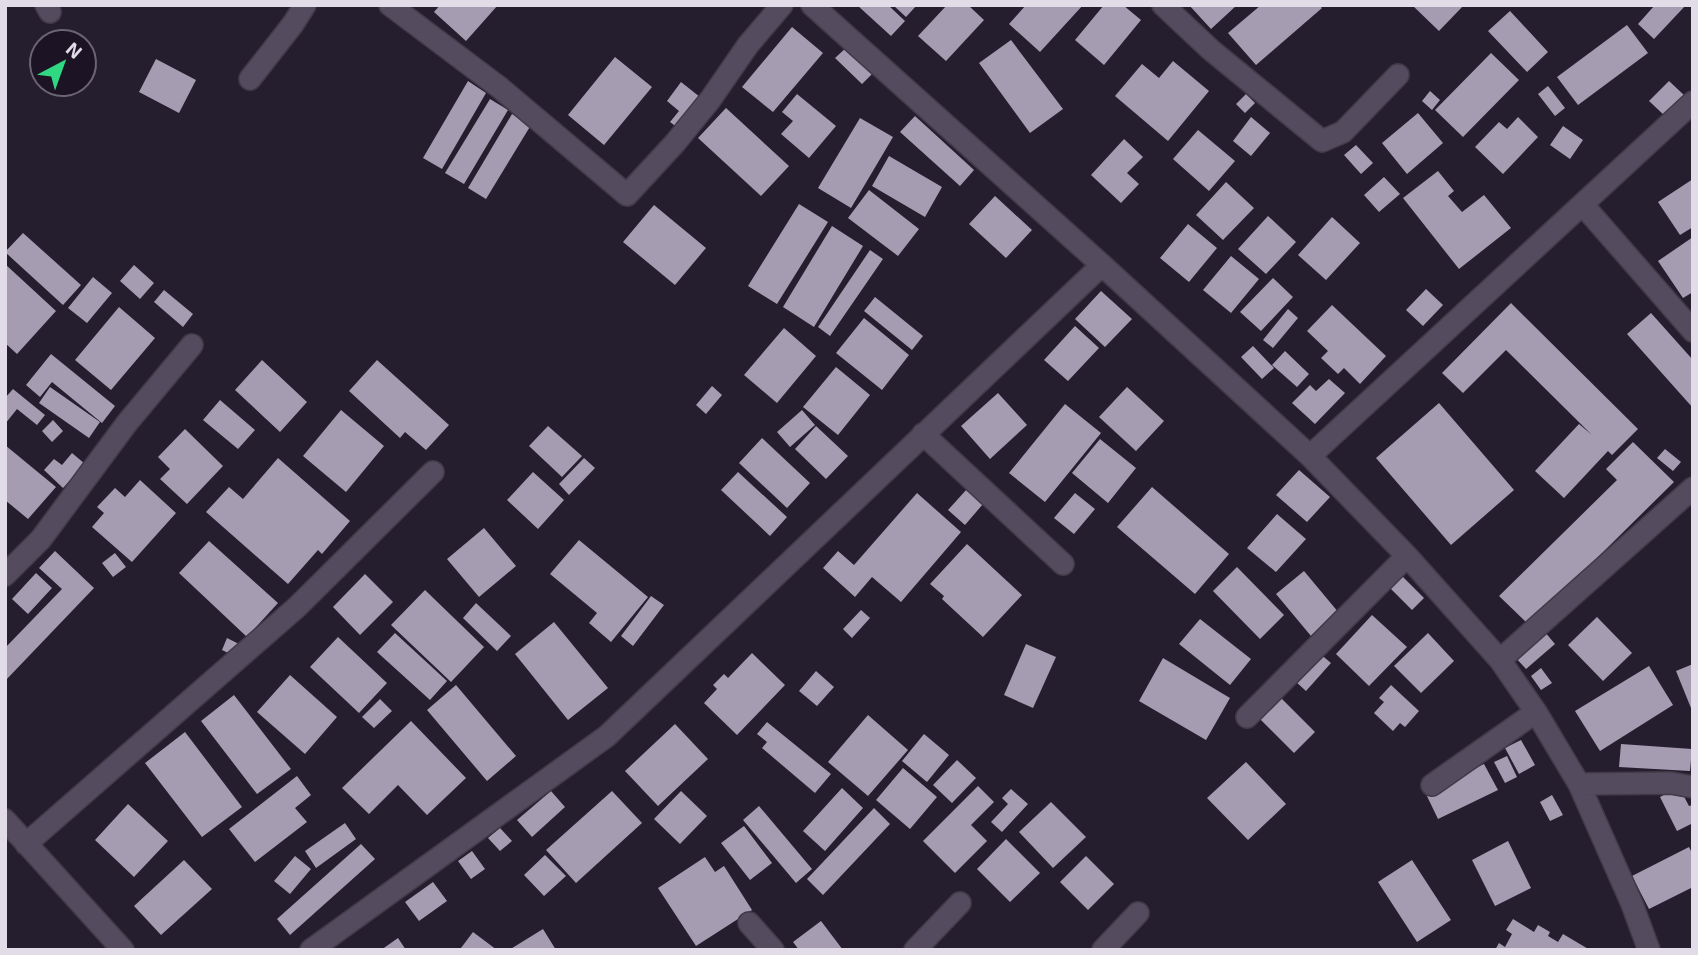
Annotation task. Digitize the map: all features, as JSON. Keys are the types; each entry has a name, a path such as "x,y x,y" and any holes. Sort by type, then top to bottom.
{"street":[{"path":"250,79 305,5"},
{"path":"390,5 499,87 627,195 675,143 710,100 748,45 782,5"},
{"path":"812,5 1310,456 1407,556 1500,660 1536,712 1579,784 1632,904 1649,950"},
{"path":"1163,5 1211,50 1322,141 1343,132 1398,75"},
{"path":"1310,456 1693,102"},
{"path":"1583,205 1693,331"},
{"path":"311,950 607,736 1102,265"},
{"path":"5,575 41,538 127,423 192,345"},
{"path":"923,434 1063,564"},
{"path":"26,844 297,607 433,471"},
{"path":"1500,660 1693,488"},
{"path":"1247,717 1407,556"},
{"path":"1432,785 1536,712"},
{"path":"1579,784 1671,783 1693,787"},
{"path":"5,820 123,950"},
{"path":"915,950 960,903"},
{"path":"1103,950 1138,913"},
{"path":"750,923 773,950"}],"building":[{"path":"440,5 498,5 466,41 434,12"},
{"path":"857,5 888,5 905,21 891,36"},
{"path":"893,5 917,5 906,17"},
{"path":"947,5 968,5 984,20 946,61 918,36"},
{"path":"1026,5 1083,5 1040,52 1009,24"},
{"path":"1104,5 1123,5 1141,20 1104,65 1075,40"},
{"path":"1189,5 1237,5 1211,29"},
{"path":"1261,5 1319,5 1322,8 1256,65 1228,33"},
{"path":"1412,5 1464,5 1439,31"},
{"path":"1655,5 1686,5 1654,39 1638,24"},
{"path":"1510,11 1548,52 1527,72 1488,31"},
{"path":"1627,25 1648,53 1578,105 1557,77"},
{"path":"792,27 823,53 773,112 742,87"},
{"path":"1011,40 1063,109 1030,133 979,63"},
{"path":"848,46 874,72 862,84 835,58"},
{"path":"1491,53 1519,80 1463,137 1435,110"},
{"path":"615,57 652,87 604,145 568,115"},
{"path":"156,59 196,80 179,113 139,92"},
{"path":"1173,61 1209,91 1168,141 1115,96 1142,64 1159,78"},
{"path":"468,81 486,93 442,169 423,158"},
{"path":"1669,81 1685,96 1665,116 1649,101"},
{"path":"681,82 705,101 682,131 670,122 679,111 667,101"},
{"path":"1548,86 1565,108 1555,116 1538,94"},
{"path":"1430,91 1440,100 1432,110 1422,101"},
{"path":"797,94 836,126 809,158 781,134 793,121 782,112"},
{"path":"1246,94 1255,103 1245,113 1236,104"},
{"path":"490,99 508,110 464,184 445,173"},
{"path":"726,108 789,166 761,196 698,138"},
{"path":"1418,113 1443,143 1407,174 1382,143"},
{"path":"512,114 531,125 486,199 468,188"},
{"path":"915,116 974,170 960,186 900,132"},
{"path":"1251,117 1270,133 1251,156 1233,141"},
{"path":"1518,117 1538,137 1503,174 1475,147 1499,122 1507,129"},
{"path":"860,118 893,137 851,208 818,188"},
{"path":"1563,126 1583,140 1570,159 1550,145"},
{"path":"1198,130 1235,161 1209,191 1173,159"},
{"path":"1124,139 1143,157 1127,173 1139,184 1121,203 1091,175"},
{"path":"1356,145 1373,163 1361,174 1344,155"},
{"path":"889,156 942,187 925,217 872,186"},
{"path":"1438,171 1454,191 1448,196 1462,212 1484,195 1511,228 1459,269 1403,198"},
{"path":"1384,177 1400,194 1379,212 1364,195"},
{"path":"1693,179 1693,227 1680,235 1658,202"},
{"path":"1226,182 1254,208 1223,240 1196,215"},
{"path":"869,190 919,229 898,256 848,218"},
{"path":"995,196 1032,230 1006,258 969,224"},
{"path":"799,204 828,222 777,304 748,286"},
{"path":"654,205 706,248 675,285 623,242"},
{"path":"1268,216 1296,242 1266,274 1238,249"},
{"path":"1332,217 1360,243 1326,280 1298,255"},
{"path":"1188,224 1217,248 1189,282 1160,258"},
{"path":"832,226 863,246 814,327 783,307"},
{"path":"23,233 81,285 63,305 5,252"},
{"path":"1693,237 1693,292 1683,298 1658,261"},
{"path":"870,250 883,259 830,336 818,327"},
{"path":"1231,256 1259,279 1231,313 1203,290"},
{"path":"5,264 56,311 17,354 5,343"},
{"path":"134,265 154,283 140,299 120,281"},
{"path":"93,277 112,293 87,323 68,308"},
{"path":"1273,278 1293,297 1261,331 1240,312"},
{"path":"1426,289 1443,305 1423,326 1406,310"},
{"path":"164,290 193,314 183,327 154,302"},
{"path":"1101,291 1132,319 1105,347 1075,319"},
{"path":"875,297 923,336 912,350 864,311"},
{"path":"1511,303 1638,429 1612,455 1608,451 1564,498 1535,471 1579,424 1592,435 1506,350 1463,393 1442,373"},
{"path":"1332,305 1386,356 1360,384 1344,368 1338,374 1321,358 1328,351 1307,331"},
{"path":"119,307 155,338 111,390 75,360"},
{"path":"1288,309 1298,318 1273,348 1263,340"},
{"path":"1651,313 1693,360 1693,408 1627,334"},
{"path":"864,318 909,355 882,390 836,353"},
{"path":"1075,326 1099,348 1068,381 1044,360"},
{"path":"784,328 816,356 777,403 744,375"},
{"path":"1253,346 1274,368 1262,379 1241,357"},
{"path":"1285,351 1309,374 1297,387 1272,365"},
{"path":"51,354 115,406 102,423 52,382 40,397 26,385"},
{"path":"262,360 307,402 280,432 235,390"},
{"path":"377,360 449,425 426,450 405,432 400,438 349,391"},
{"path":"836,367 870,395 838,435 803,407"},
{"path":"1329,379 1345,393 1315,424 1292,403 1310,385 1316,391"},
{"path":"712,386 722,395 706,414 696,405"},
{"path":"50,387 100,422 89,438 39,403"},
{"path":"1127,387 1164,421 1136,451 1099,417"},
{"path":"13,389 45,415 37,425 17,409 5,424 5,398"},
{"path":"998,393 1027,425 990,459 961,426"},
{"path":"220,400 255,430 238,449 203,420"},
{"path":"1439,403 1514,490 1451,545 1376,458"},
{"path":"1065,404 1101,433 1045,502 1009,473"},
{"path":"341,410 384,446 346,492 303,456"},
{"path":"802,410 815,425 790,447 777,432"},
{"path":"53,420 63,431 52,442 42,431"},
{"path":"548,426 582,456 562,477 529,446"},
{"path":"816,426 848,456 826,479 795,449"},
{"path":"185,429 223,466 187,504 160,479 170,469 158,457"},
{"path":"762,438 810,483 787,508 739,463"},
{"path":"1100,439 1136,468 1108,503 1072,473"},
{"path":"1633,442 1674,482 1529,625 1499,596 1617,480 1606,469"},
{"path":"5,445 56,487 28,519 5,500"},
{"path":"1665,449 1681,462 1673,471 1657,458"},
{"path":"72,453 85,464 63,488 44,470 54,459 62,465"},
{"path":"278,458 350,521 322,554 318,550 288,584 206,512 229,487 243,499"},
{"path":"584,458 595,468 569,495 559,484"},
{"path":"1299,470 1330,497 1307,522 1276,495"},
{"path":"533,472 564,500 538,529 507,500"},
{"path":"738,472 787,517 770,536 721,490"},
{"path":"140,480 176,513 132,562 92,527 104,513 97,507 115,488 125,497"},
{"path":"1152,487 1229,554 1195,594 1117,527"},
{"path":"967,489 983,504 965,525 948,510"},
{"path":"917,493 961,532 901,602 872,577 855,597 823,568 838,551 854,565"},
{"path":"1075,493 1095,509 1074,534 1054,518"},
{"path":"1277,514 1306,539 1276,572 1247,548"},
{"path":"484,528 516,566 479,597 447,559"},
{"path":"579,540 648,597 611,642 589,623 597,613 550,574"},
{"path":"209,541 278,603 247,637 179,573"},
{"path":"967,544 1022,595 983,637 942,599 944,596 930,584"},
{"path":"55,551 94,588 5,681 5,648 62,589 39,568"},
{"path":"115,553 126,567 113,577 102,563"},
{"path":"1237,567 1284,615 1260,639 1213,591"},
{"path":"1395,569 1424,598 1412,610 1383,581"},
{"path":"1304,571 1339,613 1311,636 1276,594"},
{"path":"36,573 52,588 28,614 12,599"},
{"path":"365,574 393,602 360,635 333,607"},
{"path":"425,590 484,647 451,682 391,625"},
{"path":"651,596 664,605 633,646 621,636"},
{"path":"476,603 511,636 497,651 463,618"},
{"path":"861,610 870,618 852,638 843,629"},
{"path":"1372,615 1407,647 1369,686 1336,654"},
{"path":"1597,617 1632,653 1603,681 1568,645"},
{"path":"1200,619 1251,659 1230,685 1179,644"},
{"path":"554,622 608,688 568,720 515,654"},
{"path":"1544,631 1555,644 1526,669 1515,657"},
{"path":"395,633 447,681 430,700 377,652"},
{"path":"1428,633 1454,661 1421,693 1394,666"},
{"path":"338,637 387,683 359,713 310,667"},
{"path":"227,638 239,644 234,656 222,650"},
{"path":"1026,644 1056,657 1033,708 1004,695"},
{"path":"752,653 785,685 737,735 704,703 717,689 713,685 724,674 728,678"},
{"path":"1319,653 1331,663 1306,691 1295,681"},
{"path":"1163,658 1230,698 1206,740 1139,701"},
{"path":"1693,664 1693,713 1676,671"},
{"path":"1649,666 1673,705 1600,751 1575,711"},
{"path":"1541,668 1552,683 1541,690 1531,676"},
{"path":"816,671 834,687 817,706 799,691"},
{"path":"290,675 337,717 305,754 257,712"},
{"path":"456,685 516,756 487,781 427,710"},
{"path":"1391,685 1419,711 1405,727 1400,723 1393,731 1374,713 1384,702 1379,698"},
{"path":"234,695 291,769 257,794 201,721"},
{"path":"1280,697 1315,732 1294,753 1259,718"},
{"path":"380,699 392,711 374,728 362,717"},
{"path":"868,715 908,750 868,796 828,762"},
{"path":"411,721 466,778 427,815 398,785 369,814 342,788"},
{"path":"767,722 831,774 815,793 762,748 767,742 757,734"},
{"path":"675,724 708,759 658,806 625,771"},
{"path":"185,732 242,807 202,837 145,763"},
{"path":"924,734 949,755 927,782 902,761"},
{"path":"1521,740 1535,765 1519,774 1505,748"},
{"path":"1621,744 1692,749 1690,771 1619,767"},
{"path":"1507,756 1517,777 1505,783 1494,762"},
{"path":"957,760 976,778 952,803 933,785"},
{"path":"1246,762 1286,804 1248,840 1207,798"},
{"path":"1484,764 1498,790 1438,819 1425,792"},
{"path":"903,768 937,797 910,829 876,800"},
{"path":"297,776 311,795 295,808 307,822 255,862 229,829"},
{"path":"978,786 994,802 971,825 987,841 955,873 923,841"},
{"path":"1679,787 1689,806 1693,805 1693,823 1677,831 1660,797"},
{"path":"842,788 863,808 825,851 803,831"},
{"path":"1011,789 1028,804 1002,832 991,822 1008,804 1002,798"},
{"path":"551,791 565,807 532,837 517,820"},
{"path":"612,791 642,823 576,883 546,850"},
{"path":"681,791 707,816 680,844 654,819"},
{"path":"1552,795 1563,815 1550,821 1540,802"},
{"path":"1051,802 1086,837 1053,868 1019,832"},
{"path":"128,804 168,841 134,877 95,840"},
{"path":"759,806 812,869 796,883 743,820"},
{"path":"874,808 890,824 823,895 807,879"},
{"path":"345,823 356,839 316,868 305,851"},
{"path":"744,826 772,863 750,880 721,843"},
{"path":"500,828 512,841 500,851 488,838"},
{"path":"1006,839 1040,873 1010,902 977,869"},
{"path":"1508,841 1531,888 1495,906 1472,860"},
{"path":"361,844 375,859 290,935 277,919"},
{"path":"1689,847 1693,855 1693,887 1649,909 1632,876"},
{"path":"472,851 485,869 471,879 458,861"},
{"path":"545,855 566,876 544,896 524,875"},
{"path":"295,856 311,869 290,894 274,881"},
{"path":"1086,856 1114,884 1088,910 1060,882"},
{"path":"705,857 715,872 724,866 752,910 696,946 658,888"},
{"path":"184,860 212,889 161,935 134,906"},
{"path":"1412,860 1451,920 1417,942 1378,882"},
{"path":"433,882 447,901 419,921 405,902"},
{"path":"1513,919 1534,932 1538,925 1550,932 1548,936 1558,942 1563,934 1590,950 1495,950 1499,943 1505,947 1512,934 1506,930"},
{"path":"821,921 843,950 799,950 793,942"},
{"path":"543,929 556,950 509,950"},
{"path":"473,932 497,950 463,950 461,948"},
{"path":"398,938 406,950 381,950"}]}
